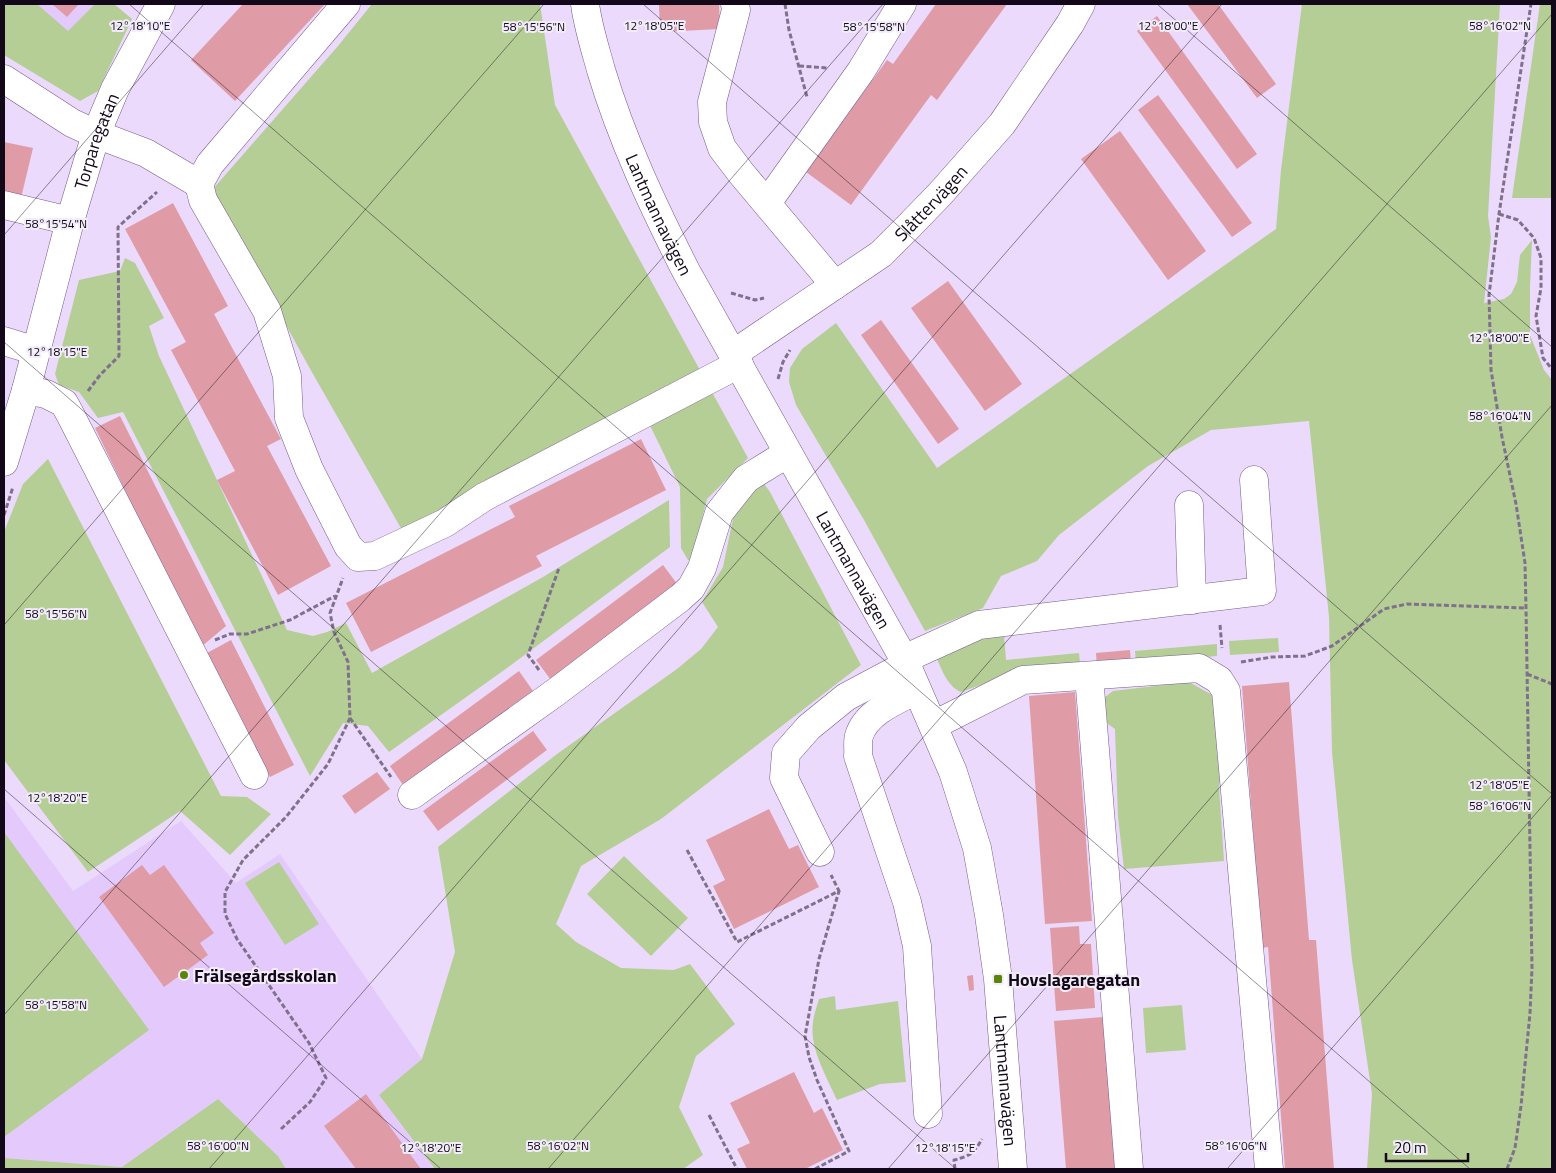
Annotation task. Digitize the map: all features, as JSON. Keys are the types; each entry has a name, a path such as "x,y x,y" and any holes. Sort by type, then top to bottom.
{"street":[{"name":"Torparegatan","path":"4,462 26,390 70,221 96,134 116,89 160,4"},
{"path":"188,178 210,164 346,4"},
{"name":"Lantmannavägen","path":"585,4 588,24 613,110 655,212 686,271 905,662 934,724 953,772 977,848 989,915 998,979 1013,1169"},
{"path":"736,4 712,102 713,122 722,148 836,285"},
{"path":"767,203 861,71 902,4"},
{"name":"Slåttervägen","path":"358,557 375,556 445,523 484,497 736,359 784,320 881,254 940,194 1002,124 1070,24 1081,4"},
{"path":"4,79 72,123 146,153 188,178 203,200 266,311 287,376 289,418 309,469 348,546 358,557"},
{"path":"4,205 70,221"},
{"path":"4,341 36,351"},
{"path":"26,390 46,394 64,403 254,775"},
{"path":"412,795 556,692 691,588 702,568 719,513 746,479 788,453"},
{"path":"820,852 784,778 786,753 809,727 846,697 905,662 979,625 1262,592 1254,480"},
{"path":"1189,505 1205,598"},
{"path":"934,724 1023,680 1211,666 1226,691 1270,1169"},
{"path":"1089,676 1129,1169"},
{"path":"917,690 886,705 870,717 859,736 858,756 907,902 917,946 928,1114"}],"path":[{"path":"785,4 789,30 817,134"},
{"path":"1507,1169 1516,1148 1532,968 1526,608 1525,563 1491,370 1489,295 1499,214 1531,4"},
{"path":"70,414 100,375 119,356 118,227 166,184 188,178"},
{"path":"1499,214 1518,220 1534,238 1541,258 1541,288 1536,316 1544,358 1552,369"},
{"path":"728,290 733,295 755,300 767,297 784,320"},
{"path":"281,1129 310,1102 326,1078 309,1043 238,939 225,914 225,892 243,860 286,817 328,764 350,718 348,662 334,632 330,613 345,574 358,557"},
{"path":"556,692 528,656 559,568"},
{"path":"208,644 230,634 247,634 290,620 335,596"},
{"path":"1205,598 1211,666 1272,657 1305,656 1332,646 1384,609 1407,604 1526,608"},
{"path":"1527,674 1552,684"},
{"path":"350,718 400,788 412,795"},
{"path":"688,850 737,942 839,891"},
{"path":"815,1169 849,1150 817,1080 809,1058 805,1036 818,960 839,891 820,852"},
{"path":"709,1115 737,1169"},
{"path":"955,1169 954,1160 967,1156 975,1150 983,1137"}],"shaded area":[{"path":"37,4 95,4 68,32"},
{"name":"Frälsegårdsskolan","path":"4,797 73,891 181,821 236,883 280,854 422,1059 379,1095 435,1169 286,1169 278,1156 218,1099 122,1167 4,1158"}],"green space":[{"path":"4,4 37,4 68,31 95,4 114,4 132,19 98,91 80,101 4,55"},
{"path":"372,4 540,4 555,105 748,458 707,499 691,561 688,560 681,548 680,487 640,405 402,530 309,367 212,190 338,46"},
{"path":"1302,4 1500,4 1488,216 1491,237 1484,303 1504,299 1511,294 1517,282 1520,255 1532,240 1530,335 1544,370 1552,380 1552,1169 1367,1169 1372,1094 1352,960 1332,752 1329,617 1309,421 1211,430 1148,466 1059,535 1037,561 1001,576 983,608 925,631 864,520 796,405 789,382 790,368 802,349 836,323 937,468 1276,229 1281,170"},
{"path":"1540,4 1552,4 1552,198 1512,198"},
{"path":"125,258 135,263 164,318 149,326 159,356 287,630 313,636 346,623 372,673 543,577 669,500 670,547 507,668 389,752 368,726 343,723 310,776 123,412 98,418 79,392 59,385 55,374 79,280 120,271"},
{"path":"48,459 221,796 247,797 271,814 230,855 180,811 88,872 4,760 4,532 23,484"},
{"path":"762,481 770,492 861,665 661,819 581,866 556,924 576,942 621,968 674,970 690,964 735,1024 696,1056 679,1107 703,1155 683,1169 435,1169 379,1095 422,1059 455,952 438,847 557,754 677,669 701,649 718,627 702,602 723,567 735,509"},
{"path":"1004,635 1006,660 1079,653 1080,663 1008,675 961,692 956,690 946,678 936,657 985,636"},
{"path":"1278,638 1279,652 1230,655 1229,641"},
{"path":"1217,644 1217,656 1136,663 1135,651"},
{"path":"1189,682 1212,695 1223,743 1219,787 1224,861 1124,869 1118,817 1115,729 1108,724 1101,710 1105,697 1113,691"},
{"path":"4,832 149,1030 4,1137"},
{"path":"624,856 688,918 651,956 587,894"},
{"path":"279,862 319,924 285,945 245,883"},
{"path":"835,996 836,1010 898,1001 906,1082 880,1084 837,1100 816,1052 812,1032 813,1019 819,999"},
{"path":"1182,1005 1186,1050 1146,1053 1143,1008"},
{"path":"218,1099 278,1156 286,1169 4,1169 4,1158 122,1167"}],"building":[{"path":"52,4 79,4 67,17"},
{"path":"243,4 325,4 235,101 191,60"},
{"path":"659,4 719,4 720,29 660,32"},
{"path":"936,4 1007,4 937,100 931,95 851,205 806,172 887,60 893,64"},
{"path":"1187,4 1218,4 1276,84 1257,98"},
{"path":"1157,16 1257,154 1237,169 1137,31"},
{"path":"1158,95 1252,223 1232,237 1138,110"},
{"path":"1120,131 1206,251 1168,280 1081,159"},
{"path":"4,142 33,148 21,198 4,194"},
{"path":"173,203 228,306 214,314 281,439 267,446 331,566 278,595 217,480 235,471 171,350 186,342 125,229"},
{"path":"948,281 1022,384 985,411 911,308"},
{"path":"881,320 959,429 938,444 861,335"},
{"path":"120,416 226,626 201,647 95,428"},
{"path":"641,439 666,490 536,556 542,566 371,652 346,603 515,517 509,506"},
{"path":"663,565 678,585 551,680 536,660"},
{"path":"231,640 294,765 270,777 207,653"},
{"path":"1130,650 1131,663 1097,666 1096,653"},
{"path":"519,671 533,691 403,785 390,766"},
{"path":"1289,682 1309,940 1316,940 1334,1169 1285,1169 1268,947 1262,948 1242,686"},
{"path":"1075,692 1092,921 1045,924 1029,696"},
{"path":"533,731 547,750 438,831 423,811"},
{"path":"377,772 390,789 355,814 342,796"},
{"path":"769,809 789,849 798,845 819,887 734,929 713,886 725,880 706,840"},
{"path":"142,865 150,875 164,865 214,933 200,943 208,955 164,987 99,897"},
{"path":"1079,926 1080,944 1091,944 1095,1008 1056,1011 1050,928"},
{"path":"973,975 974,990 969,991 967,976"},
{"path":"1103,1017 1116,1169 1066,1169 1054,1021"},
{"path":"794,1072 814,1113 822,1108 843,1150 805,1169 747,1169 737,1149 750,1143 730,1103"},
{"path":"366,1094 421,1169 356,1169 324,1126"}],"place":[{"name":"Frälsegårdsskolan","path":"184,975"},
{"name":"Hovslagaregatan","path":"998,979"}]}
